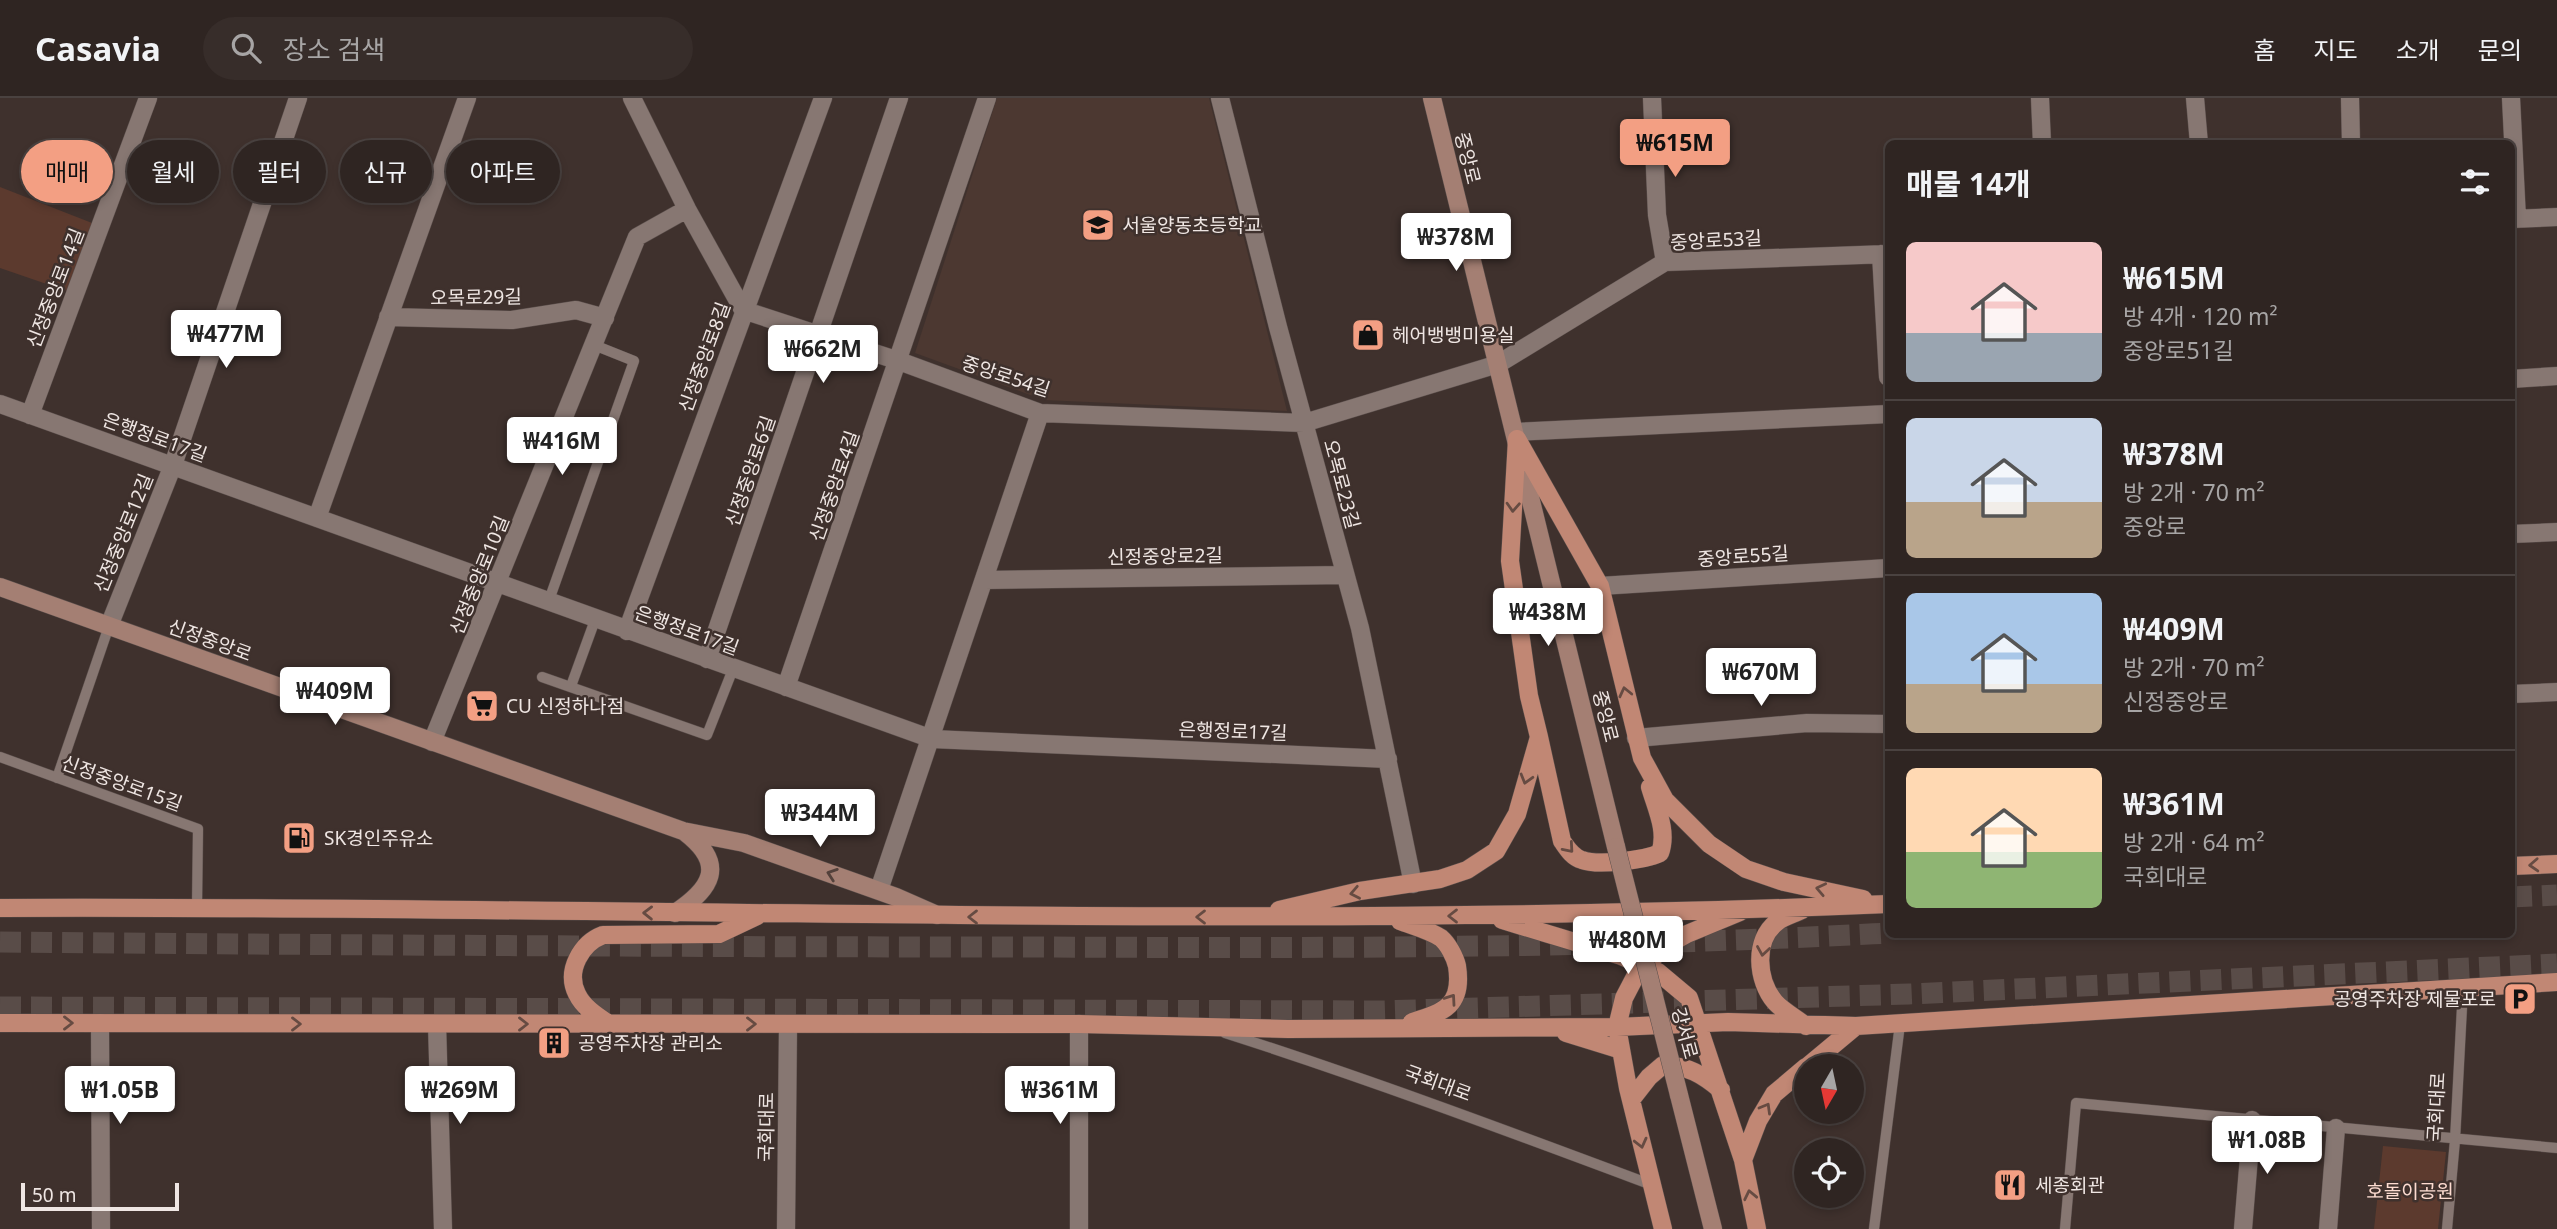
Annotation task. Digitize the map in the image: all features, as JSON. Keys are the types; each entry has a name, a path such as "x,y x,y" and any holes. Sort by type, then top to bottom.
{"main road":[{"name":"중앙로","path":"1432,98 1616,848"},
{"path":"1516,435 1600,586 1636,738 1662,826 1664,842 1660,853 1650,858 1594,862 1581,860 1570,852 1562,841 1528,695 1510,561 1516,435"},
{"name":"신정중앙로","path":"0,586 683,831 744,843 879,890 942,917"},
{"path":"1247,917 1360,891 1413,884 1468,870 1496,851 1517,814 1539,737"},
{"path":"1642,758 1665,800 1709,844 1746,869 1784,881 1885,903"},
{"name":"신정중앙로","path":"675,913 696,899 705,889 710,873 702,846 683,831"},
{"name":"강서로","path":"1616,848 1713,1229"},
{"path":"2515,866 2557,864"},
{"path":"0,908 197,907 942,917 1247,917 1485,915 1885,904"},
{"path":"1806,1026 1776,1003 1767,990 1760,956 1765,935 1777,922 1808,907"},
{"path":"1664,1229 1631,1100 1617,1027 1624,998 1636,975 1664,947 1687,934 1750,908"},
{"path":"609,1024 591,1012 576,993 573,975 576,961 590,940 603,935 719,934 760,915"},
{"path":"1485,915 1577,942 1644,966 1658,972 1689,999 1743,1160 1758,1229"},
{"path":"1386,916 1443,939 1456,959 1459,981 1451,1004 1437,1014 1392,1028"},
{"path":"0,1023 1079,1024 1392,1028 1617,1027 1728,1022 1856,1026 2557,982"},
{"path":"1822,1054 1856,1026"},
{"path":"1545,1027 1621,1050"},
{"path":"1631,1100 1649,1077 1664,1065 1683,1066 1703,1075 1721,1090"},
{"path":"1743,1160 1758,1121 1774,1094 1794,1077"}],"street":[{"name":"신정중앙로14길","path":"30,415 148,98"},
{"name":"신정중앙로12길","path":"109,626 173,465 298,98"},
{"path":"317,519 467,98"},
{"path":"632,98 687,209 743,310"},
{"name":"신정중앙로8길","path":"627,631 823,98"},
{"name":"신정중앙로6길","path":"707,659 899,98"},
{"name":"신정중앙로4길","path":"786,687 987,98"},
{"name":"오목로23길","path":"1220,98 1360,628 1413,884"},
{"path":"1652,98 1657,215 1665,262"},
{"path":"2040,98 2042,140"},
{"path":"2195,98 2199,140"},
{"path":"2350,98 2351,140"},
{"path":"2511,98 2512,140"},
{"name":"신정중앙로10길","path":"432,742 638,237 687,209"},
{"path":"2515,219 2557,217"},
{"name":"중앙로53길","path":"1498,364 1665,262 1885,254"},
{"name":"오목로29길","path":"388,317 512,320 576,310 605,318"},
{"name":"중앙로54길","path":"743,310 899,361 1040,413 1304,423 1498,364"},
{"path":"2515,379 2557,376"},
{"name":"은행정로17길","path":"0,404 932,739 1388,759"},
{"path":"879,890 1040,413"},
{"path":"1516,435 1885,414"},
{"path":"2515,534 2557,532"},
{"name":"중앙로55길","path":"1600,586 1885,568"},
{"name":"신정중앙로2길","path":"985,580 1345,575"},
{"path":"2515,694 2557,692"},
{"path":"1636,738 1807,723 1885,724"},
{"path":"100,1023 101,1229"},
{"path":"437,1024 443,1229"},
{"name":"국회대로","path":"786,1229 788,1024"},
{"path":"1079,1024 1079,1229"},
{"path":"2243,1229 2252,1120"},
{"path":"2328,1229 2336,1128"}],"lane":[{"path":"548,603 634,361 594,345"},
{"path":"571,687 595,620"},
{"path":"57,778 109,626"},
{"path":"542,677 707,735 733,669"},
{"name":"신정중앙로15길","path":"0,757 198,829 197,907"},
{"name":"국회대로","path":"2447,1229 2463,988"},
{"path":"1874,1229 1900,1024"},
{"name":"국회대로","path":"1208,1027 1376,1083 1651,1185"},
{"path":"2064,1229 2076,1104 2557,1148"}],"shaded area":[{"name":"서울양동초등학교","path":"997,98 1209,98 1287,411 1044,400 915,353"}],"green space":[{"path":"0,187 21,195 21,203 41,203 92,223 67,291 0,268"},
{"name":"호돌이공원","path":"2383,1146 2446,1152 2438,1229 2374,1229"}],"tunnel":[{"path":"2515,897 2557,895"},
{"path":"0,942 1349,947 1565,945 1885,933"},
{"path":"0,1007 1381,1011 1909,994 2557,964"}],"place":[{"name":"서울양동초등학교","path":"1098,225"},
{"name":"헤어뱅뱅미용실","path":"1368,335"},
{"name":"CU 신정하나점","path":"482,706"},
{"name":"SK경인주유소","path":"299,838"},
{"name":"공영주차장 제물포로","path":"2520,999"},
{"name":"공영주차장 관리소","path":"554,1043"},
{"name":"세종회관","path":"2010,1185"}]}
